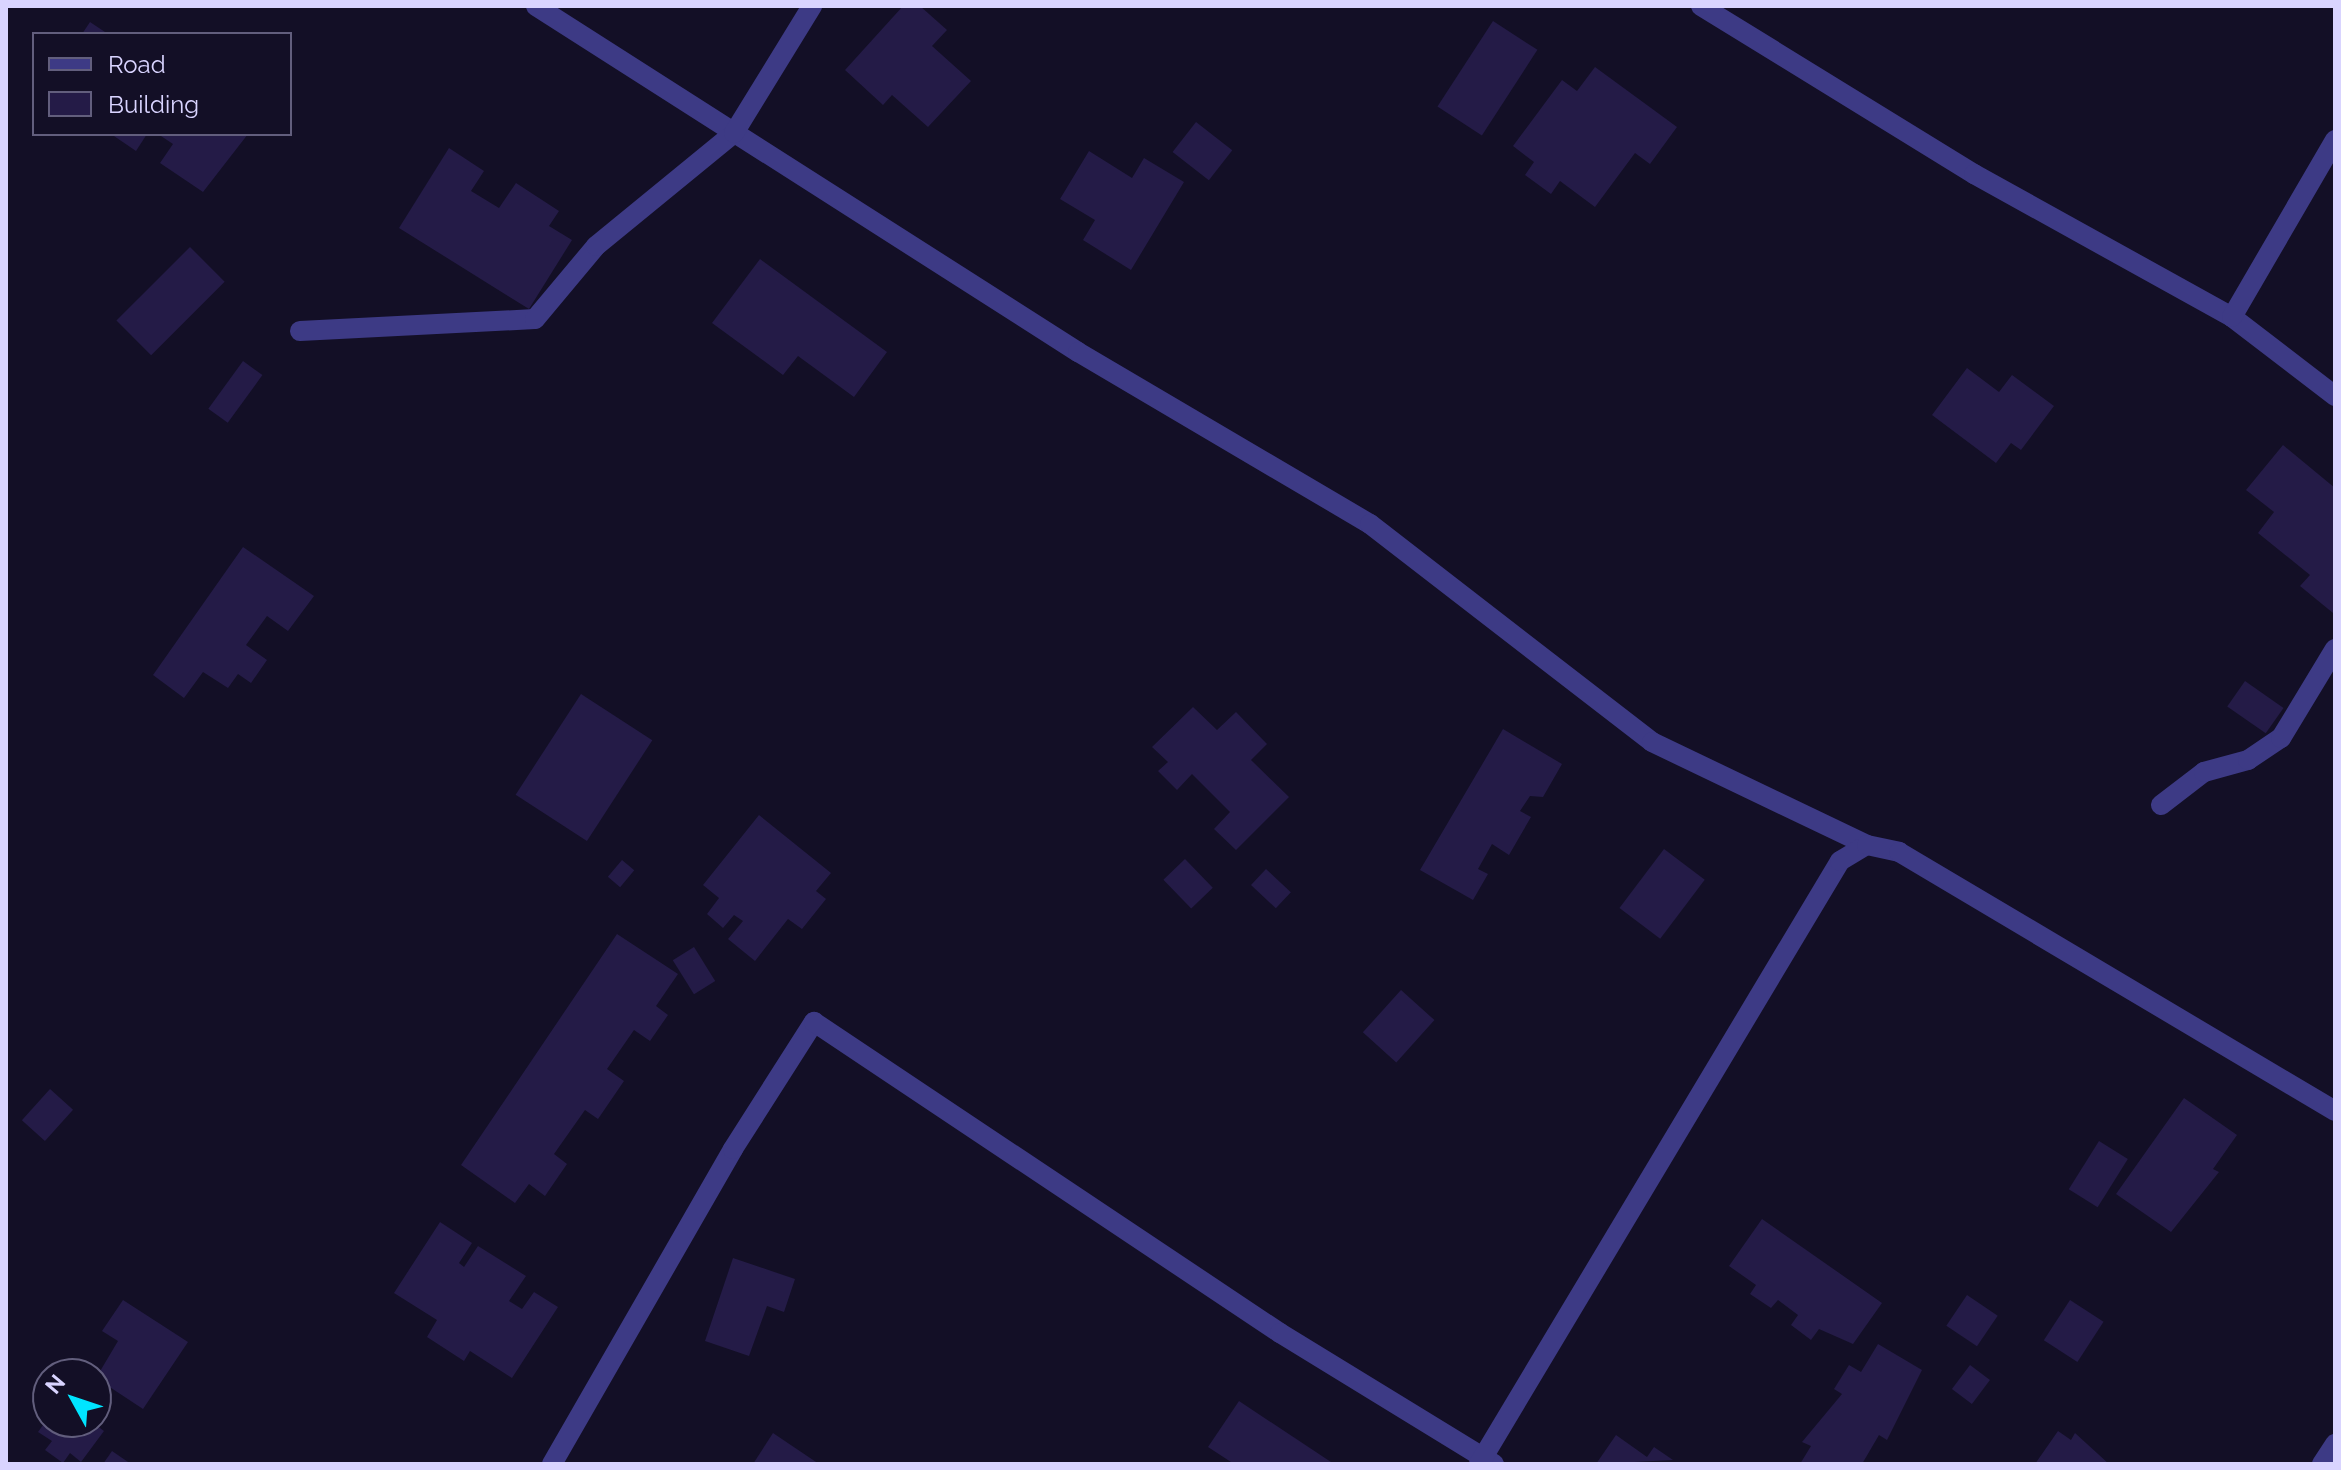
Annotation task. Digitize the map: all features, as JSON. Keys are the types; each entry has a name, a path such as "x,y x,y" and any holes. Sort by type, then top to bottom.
{"street":[{"path":"536,6 1078,352 1370,524 1652,742 1867,845 1899,852 2335,1111"},
{"path":"300,331 535,319 596,246 734,133 812,6"},
{"path":"1701,6 1974,174 2232,317 2335,396"},
{"path":"2232,317 2335,140"},
{"path":"2161,805 2204,772 2248,760 2281,738 2335,649"},
{"path":"552,1464 733,1149 814,1022 1280,1333 1485,1462 1840,861 1867,845"},
{"path":"2322,1464 2335,1444"}],"building":[{"path":"903,6 920,6 947,30 932,46 971,81 928,127 892,95 883,105 845,70"},
{"path":"1493,21 1537,50 1482,135 1437,107"},
{"path":"90,22 105,32 83,32"},
{"path":"1595,67 1677,127 1650,164 1635,153 1595,207 1560,181 1551,194 1525,175 1534,162 1513,146 1562,80 1577,91"},
{"path":"1196,122 1232,150 1209,180 1173,152"},
{"path":"114,136 146,136 136,151"},
{"path":"161,136 246,136 203,192 160,163 173,144"},
{"path":"449,148 484,171 471,191 499,208 516,183 559,211 549,226 572,240 529,309 399,228"},
{"path":"1089,151 1132,178 1144,158 1184,182 1131,270 1083,240 1095,220 1060,199"},
{"path":"190,247 225,282 151,355 116,321"},
{"path":"760,259 887,352 854,397 798,356 783,375 712,323"},
{"path":"243,361 262,375 228,423 208,409"},
{"path":"1967,368 1999,392 2012,375 2054,406 2021,450 2011,443 1996,463 1932,415"},
{"path":"2283,445 2335,488 2333,613 2300,586 2310,575 2258,533 2274,512 2246,490"},
{"path":"243,547 314,596 288,631 267,616 246,645 267,660 251,683 238,674 228,688 203,672 184,698 153,675"},
{"path":"2245,681 2284,708 2266,733 2227,706"},
{"path":"581,694 652,740 587,841 516,795"},
{"path":"1193,707 1217,730 1236,712 1267,744 1251,760 1289,797 1236,850 1214,829 1230,812 1192,774 1177,790 1158,771 1168,762 1152,747"},
{"path":"1503,729 1562,764 1543,797 1530,796 1520,811 1531,817 1509,855 1492,844 1478,869 1488,874 1473,900 1420,870"},
{"path":"759,815 831,873 816,891 826,899 802,929 788,919 755,961 728,939 743,921 734,915 723,928 707,914 719,898 703,885"},
{"path":"1664,849 1705,880 1660,939 1619,908"},
{"path":"1185,859 1213,888 1191,909 1163,880"},
{"path":"622,860 634,870 620,887 608,877"},
{"path":"1266,869 1291,892 1276,908 1251,885"},
{"path":"617,934 678,974 656,1006 668,1015 650,1041 634,1030 607,1069 624,1081 598,1119 585,1110 554,1154 567,1164 545,1196 529,1184 515,1203 461,1165"},
{"path":"694,947 715,981 694,994 673,960"},
{"path":"1401,990 1434,1020 1396,1062 1363,1032"},
{"path":"50,1089 73,1110 45,1141 22,1120"},
{"path":"2184,1098 2237,1135 2213,1169 2219,1172 2171,1232 2116,1194"},
{"path":"2099,1141 2128,1159 2098,1207 2069,1189"},
{"path":"1762,1219 1882,1303 1853,1344 1819,1329 1811,1340 1791,1325 1798,1315 1778,1300 1771,1308 1750,1294 1756,1285 1729,1266"},
{"path":"440,1222 472,1243 459,1263 464,1267 478,1246 526,1276 509,1301 522,1309 534,1292 558,1307 512,1378 470,1351 464,1361 427,1337 437,1320 394,1293"},
{"path":"733,1258 795,1279 784,1312 767,1306 749,1356 705,1341"},
{"path":"1967,1295 1998,1316 1977,1346 1946,1326"},
{"path":"123,1300 188,1342 143,1409 112,1389 112,1358 108,1358 118,1341 102,1331"},
{"path":"2070,1300 2104,1322 2077,1362 2044,1340"},
{"path":"1878,1344 1922,1370 1887,1440 1879,1435 1862,1464 1800,1464 1811,1446 1802,1442 1842,1394 1834,1389 1849,1365 1861,1372"},
{"path":"1970,1365 1990,1380 1972,1404 1952,1389"},
{"path":"1239,1401 1334,1464 1234,1464 1208,1447"},
{"path":"2058,1431 2071,1440 2075,1433 2109,1464 2035,1464"},
{"path":"773,1433 819,1464 753,1464"},
{"path":"1616,1435 1647,1457 1654,1447 1673,1460 1596,1464"},
{"path":"47,1438 99,1438 81,1462 70,1453 63,1463 45,1450 52,1441"},
{"path":"112,1451 131,1464 103,1464"}]}
